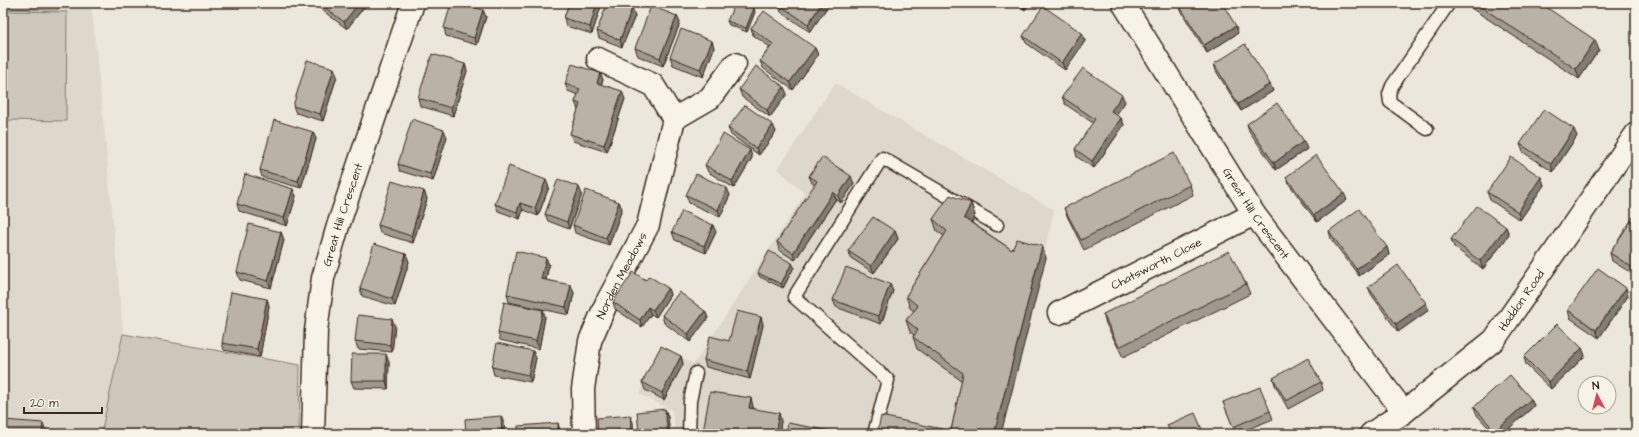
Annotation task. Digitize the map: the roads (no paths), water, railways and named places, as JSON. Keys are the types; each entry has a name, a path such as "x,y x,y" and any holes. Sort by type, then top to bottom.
{"street":[{"name":"Great Hill Crescent","path":"313,434 316,330 323,278 338,226 413,3"},
{"name":"Great Hill Crescent","path":"1123,3 1254,214 1404,412"},
{"path":"598,59 653,85 674,119 710,98 735,64"},
{"name":"Norden Meadows","path":"584,434 583,389 590,340 606,304 648,225 674,119"},
{"name":"Haddon Road","path":"1371,434 1404,412 1494,340 1636,134"},
{"name":"Chatsworth Close","path":"1059,313 1254,214"}],"lane":[{"path":"1427,129 1390,102 1389,94 1392,86 1407,63 1449,3"},
{"path":"874,434 888,380 794,297 882,158 997,225"},
{"path":"689,434 690,401 696,373"}]}
